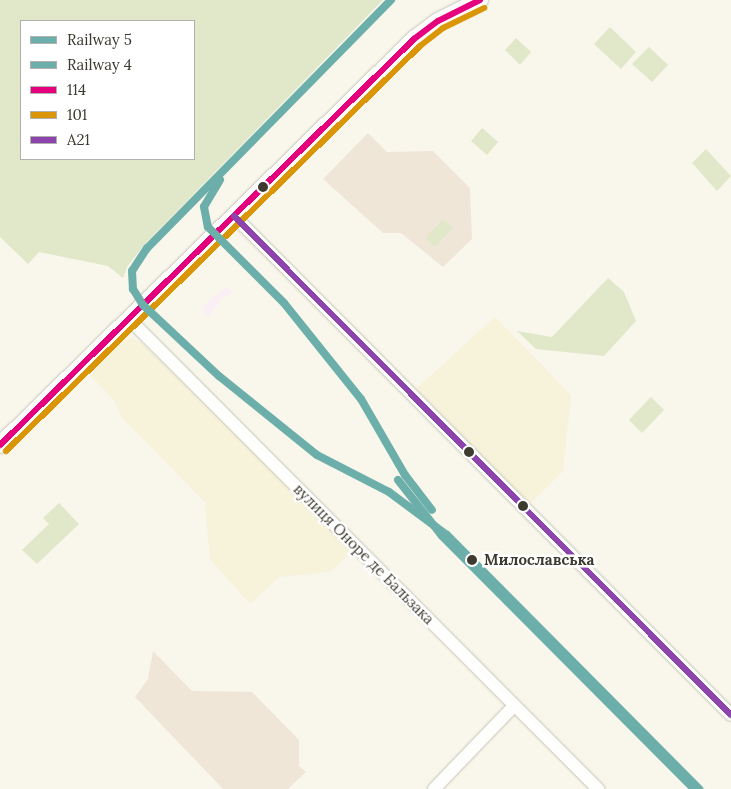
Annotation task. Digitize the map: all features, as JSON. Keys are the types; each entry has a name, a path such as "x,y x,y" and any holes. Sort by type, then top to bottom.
{"main road":[{"path":"0,445 130,320 414,39 438,21 480,0"}],"street":[{"path":"234,216 731,715"},
{"name":"вулиця Оноре де Бальзака","path":"130,320 358,546 514,707 598,789"},
{"path":"434,789 514,707"}],"shaded area":[{"path":"368,133 387,152 433,151 470,188 472,239 443,267 401,233 383,233 323,179"},
{"path":"227,287 234,292 222,298 209,316 206,315 203,310 207,302"},
{"path":"495,317 571,395 563,471 530,504 416,389"},
{"path":"132,338 144,345 353,551 330,572 279,577 250,604 210,559 205,502 123,419 113,399 90,375 123,341"},
{"path":"153,651 192,691 252,692 299,740 299,766 306,772 288,789 223,789 135,697 148,679"}],"green space":[{"path":"0,0 383,0 144,245 127,267 123,278 108,266 39,252 28,264 0,237"},
{"path":"610,27 636,52 621,69 594,44"},
{"path":"516,38 531,52 520,65 505,50"},
{"path":"649,47 668,65 652,82 632,64"},
{"path":"482,128 498,142 487,155 471,141"},
{"path":"706,149 731,176 717,191 692,163"},
{"path":"443,219 453,228 435,247 425,238"},
{"path":"608,278 624,292 636,321 604,356 536,349 517,331 552,337"},
{"path":"651,397 664,410 642,433 629,420"},
{"path":"59,503 79,524 37,564 22,550 49,524 43,518"}],"rail line":[{"name":"5","path":"391,0 147,248 132,271 133,289 143,305 219,376 317,455 389,492 447,535 699,789"},
{"name":"5","path":"220,180 204,207 208,227 284,303 361,399 405,475 432,510"},
{"name":"4","path":"398,480 442,536 694,789"}],"transit line":[{"name":"114","path":"0,445 414,39 438,21 480,0"},
{"name":"101","path":"6,451 420,46 443,28 484,8"},
{"name":"А21","path":"234,216 731,715"}],"place":[{"name":"Милославська","path":"472,560"}]}
